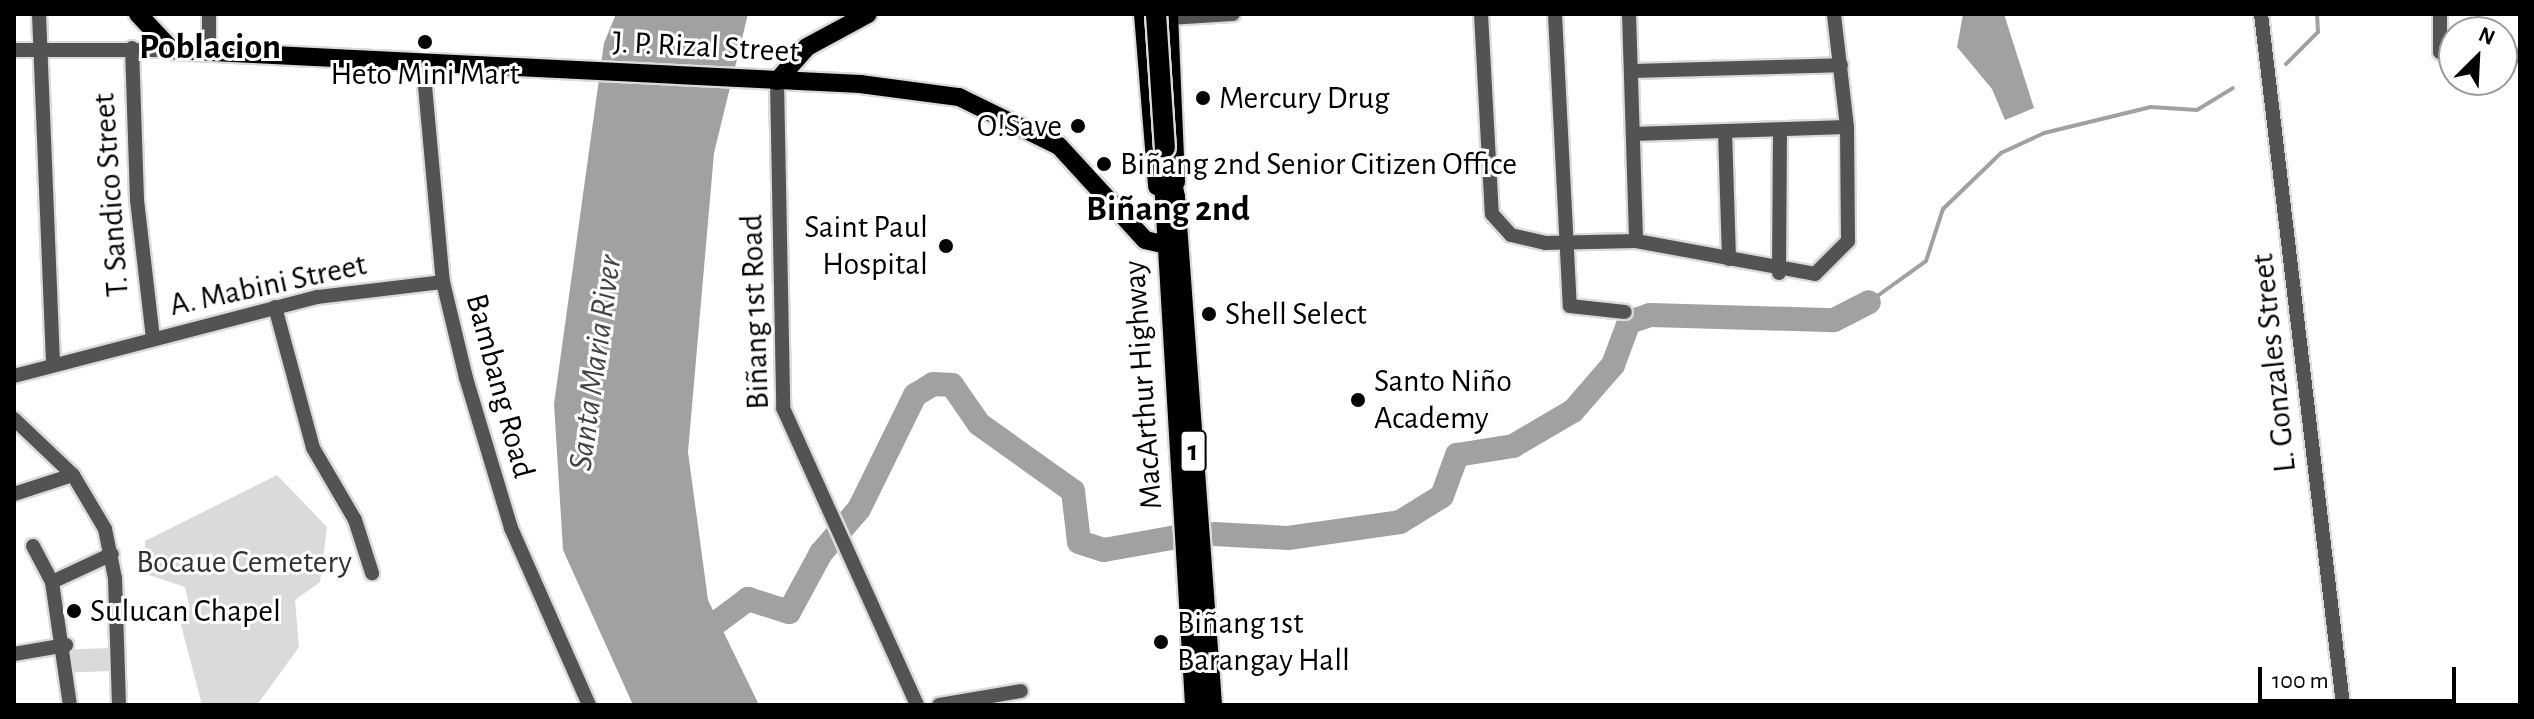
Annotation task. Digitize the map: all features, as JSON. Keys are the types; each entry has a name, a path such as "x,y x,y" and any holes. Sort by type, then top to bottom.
{"highway":[{"name":"1","path":"1165,15 1168,199"},
{"name":"MacArthur Highway","path":"1168,199 1195,705"},
{"name":"MacArthur Highway","path":"1171,248 1212,705"}],"main road":[{"path":"138,14 172,50"},
{"path":"777,81 807,47 868,14"},
{"name":"MacArthur Highway","path":"1143,14 1168,199"},
{"name":"MacArthur Highway","path":"1165,15 1168,199"},
{"name":"J. P. Rizal Street","path":"172,50 928,90 992,107 1071,156 1139,235 1171,248"}],"street":[{"path":"39,14 53,363"},
{"path":"209,14 209,52"},
{"path":"1165,15 1233,14"},
{"path":"1481,14 1492,214 1511,235 1571,242 1636,241 1729,259 1779,273 1815,274 1848,241 1847,127 1834,14"},
{"path":"1555,14 1574,311 1625,312"},
{"path":"1629,14 1636,241"},
{"name":"L. Gonzales Street","path":"2261,14 2343,705"},
{"name":"T. Sandico Street","path":"132,48 137,200 153,338"},
{"path":"14,50 172,50"},
{"name":"Bambang Road","path":"423,64 443,282 511,528 589,705"},
{"path":"1631,71 1841,65"},
{"name":"Biñang 1st Road","path":"777,81 783,408 917,705"},
{"path":"1633,134 1847,127"},
{"path":"1725,131 1729,259"},
{"path":"1779,273 1780,131"},
{"name":"A. Mabini Street","path":"14,376 53,363 275,307 443,282"},
{"path":"275,307 313,448 355,520 372,573"},
{"path":"14,419 73,475 97,509 112,554 119,705"},
{"path":"14,494 73,475"},
{"path":"33,546 52,582 66,645 70,705"},
{"path":"52,582 112,554"},
{"path":"14,654 66,645"},
{"path":"939,705 1021,691"}],"green space":[{"name":"Bocaue Cemetery","path":"277,475 327,527 320,582 295,600 299,647 257,705 202,705 181,625 190,609 185,587 146,574 145,541"},
{"path":"111,648 112,671 69,672 68,650"}],"water":[{"name":"Santa Maria River","path":"616,14 748,14 714,153 688,452 708,600 759,705 633,705 563,550 554,404 604,43"},
{"path":"1963,14 2004,14 2034,108 2005,120 1992,89 1957,47"}],"waterway":[{"path":"2286,64 2318,32 2317,14"},
{"path":"1869,302 1926,261 1943,209 2001,153 2044,133 2151,107 2197,110 2233,88"},
{"path":"1214,534 1288,538 1400,522 1442,496 1457,455 1513,446 1573,411 1613,365 1629,322 1650,315 1834,320 1869,302"},
{"path":"693,640 748,599 789,612 821,553 859,509 915,395 933,384 952,385 979,424 1073,491 1079,542 1104,550 1176,537"}],"place":[{"name":"Heto Mini Mart","path":"425,42"},
{"name":"Mercury Drug","path":"1203,98"},
{"name":"O!Save","path":"1078,126"},
{"name":"Biñang 2nd Senior Citizen Office","path":"1104,164"},
{"name":"Saint Paul Hospital","path":"946,246"},
{"name":"Shell Select","path":"1209,314"},
{"name":"Santo Niño Academy","path":"1358,400"},
{"name":"Sulucan Chapel","path":"74,611"},
{"name":"Biñang 1st Barangay Hall","path":"1161,642"}],"district":[{"name":"Poblacion","path":"210,48"},
{"name":"Biñang 2nd","path":"1168,210"}]}
